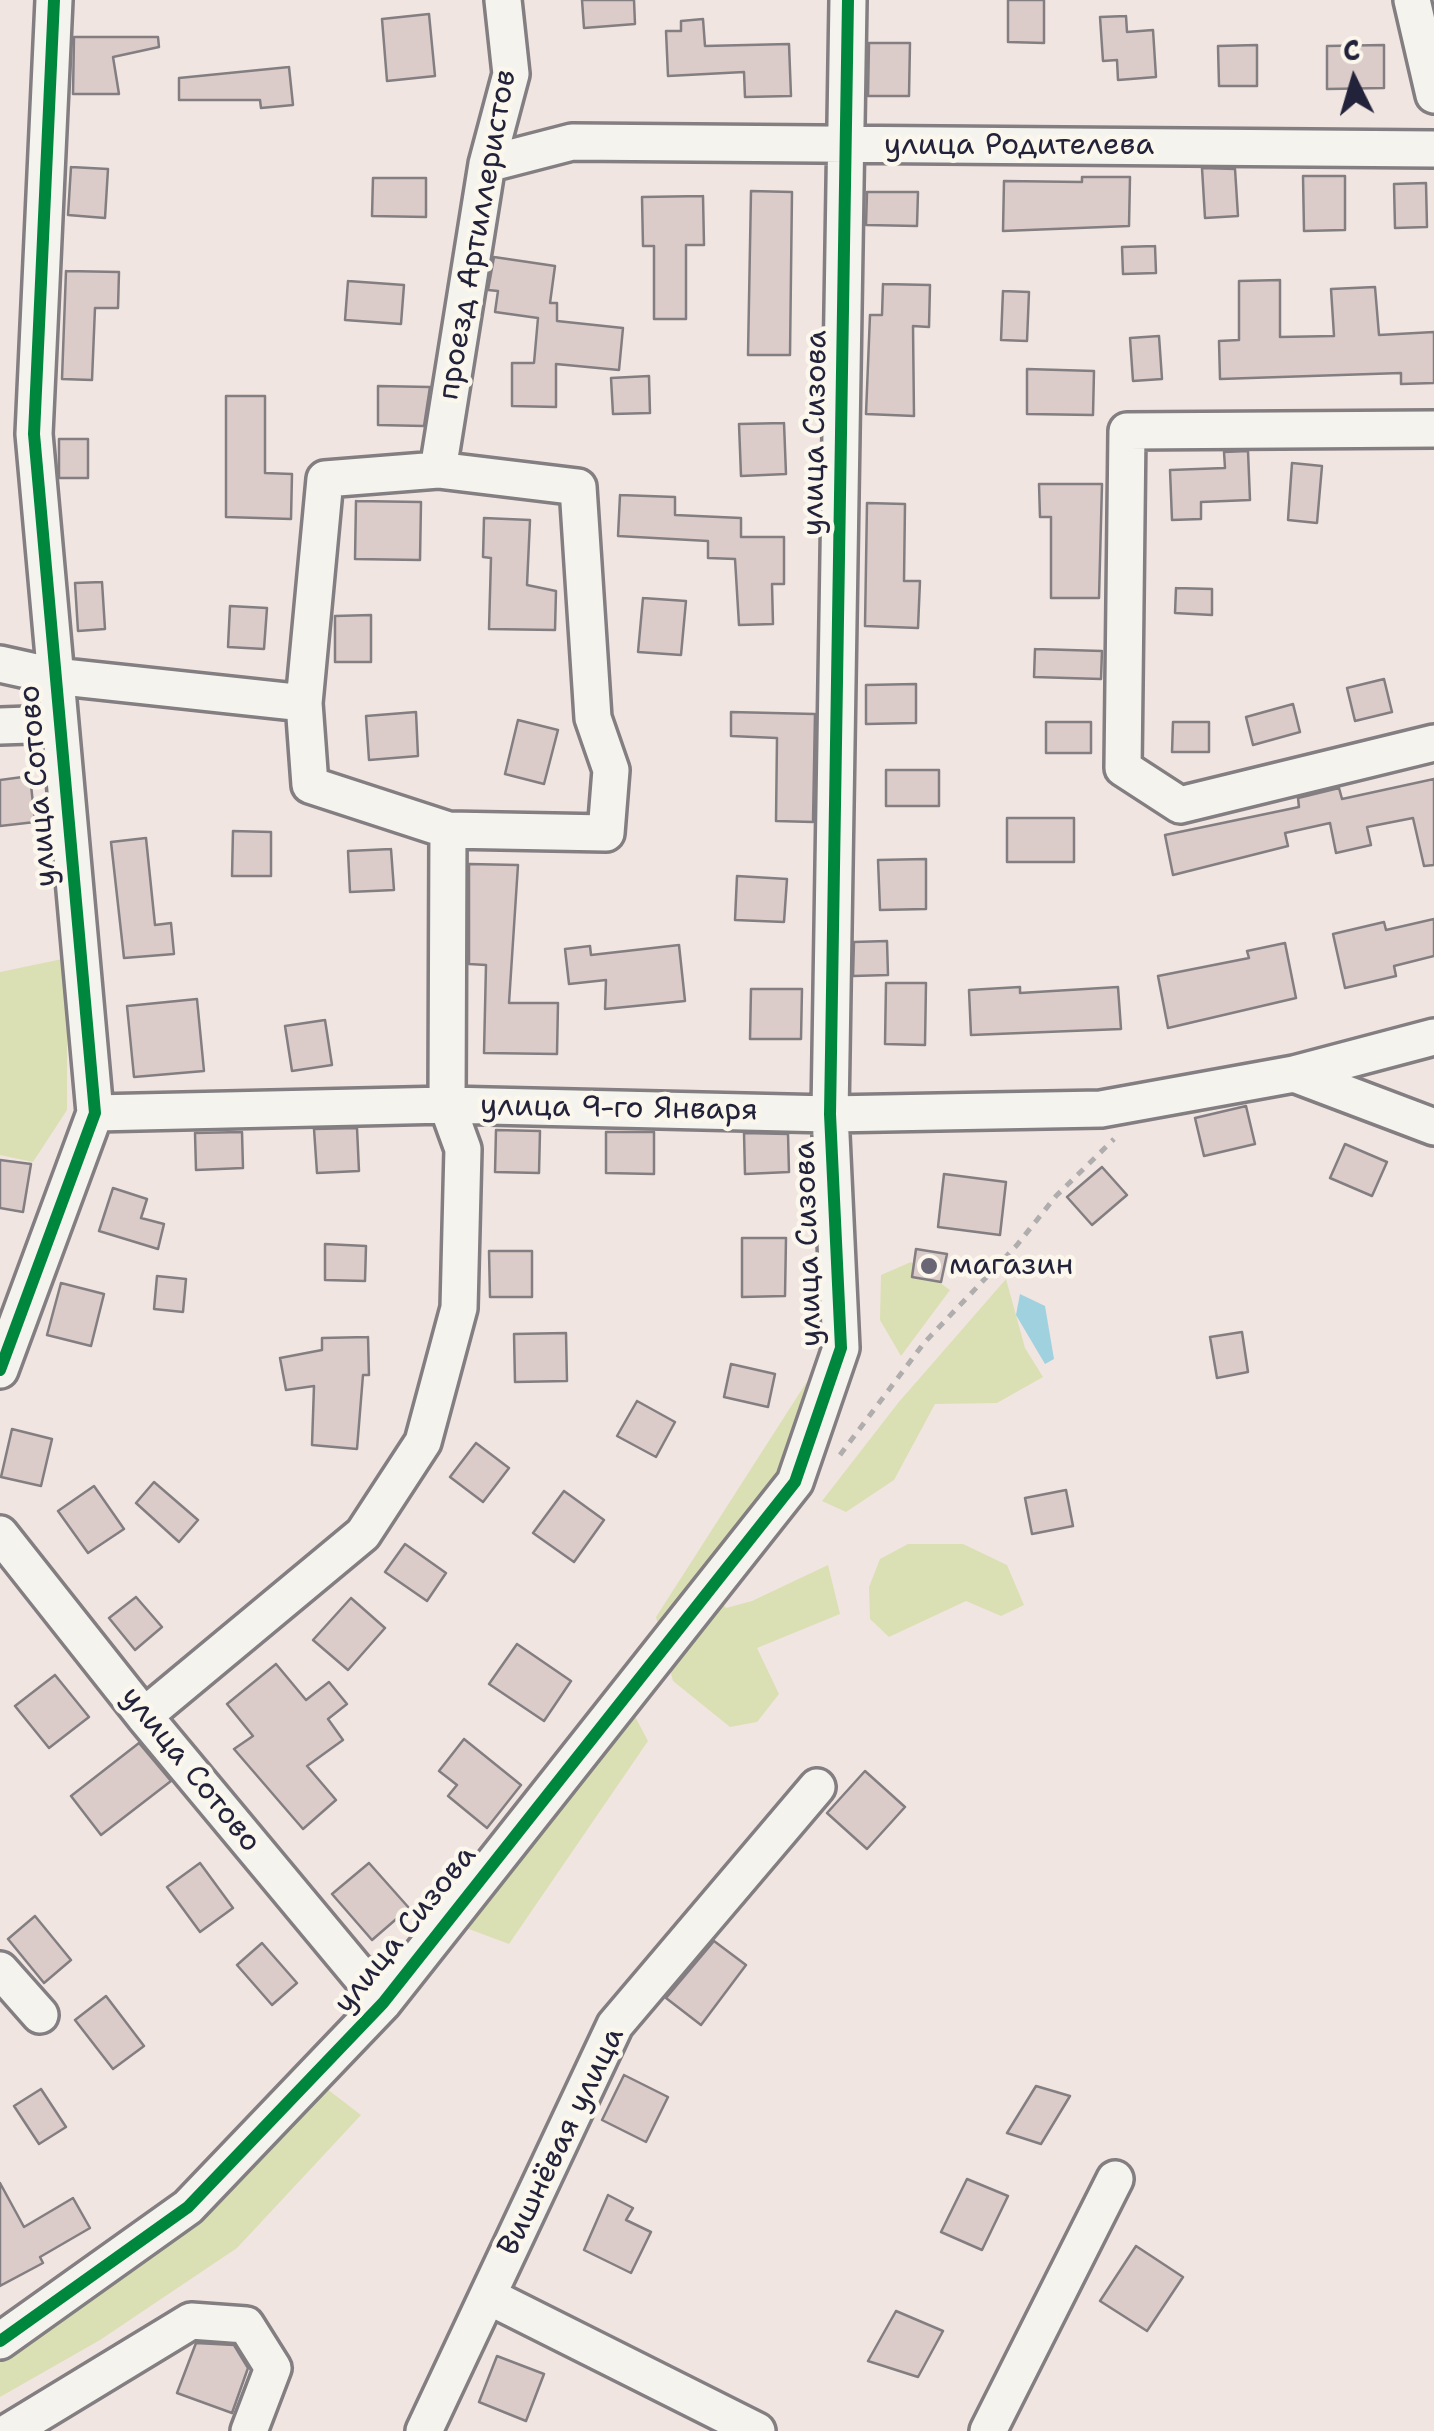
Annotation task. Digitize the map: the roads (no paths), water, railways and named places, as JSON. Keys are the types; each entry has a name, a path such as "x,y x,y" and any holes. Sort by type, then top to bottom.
{"street":[{"name":"улица Сотово","path":"0,1370 96,1113 34,434 54,0"},
{"name":"проезд Артиллеристов","path":"438,470 488,164 512,74 503,0"},
{"name":"улица Сизова","path":"0,2341 188,2207 383,2003 795,1482 842,1348 830,1114 848,0"},
{"path":"1412,0 1434,94"},
{"name":"улица Родителева","path":"488,164 572,142 1434,150"},
{"path":"1434,429 1127,431 1124,768 1180,805 1434,742"},
{"path":"438,470 578,487 593,718 611,770 606,833 448,830 310,784 304,703 325,479 438,470"},
{"path":"0,664 54,676 304,703"},
{"path":"0,726 58,724"},
{"path":"144,1716 363,1534 424,1442 459,1308 463,1149 448,1105 448,830"},
{"name":"улица 9-го Января","path":"96,1113 448,1105 830,1114 1102,1109 1294,1074 1434,1037"},
{"path":"1294,1074 1434,1127"},
{"name":"улица Сотово","path":"0,1534 144,1716 383,2003"},
{"name":"Вишнёвая улица","path":"424,2431 615,2025 817,1787"},
{"path":"0,1970 40,2015"},
{"path":"988,2431 1116,2179"},
{"path":"488,2296 757,2431"},
{"path":"10,2431 191,2320 246,2324 273,2368 248,2431"}],"water":[{"path":"1020,1294 1045,1306 1054,1359 1045,1364 1016,1315"}],"place":[{"name":"магазин","path":"929,1266"}]}
